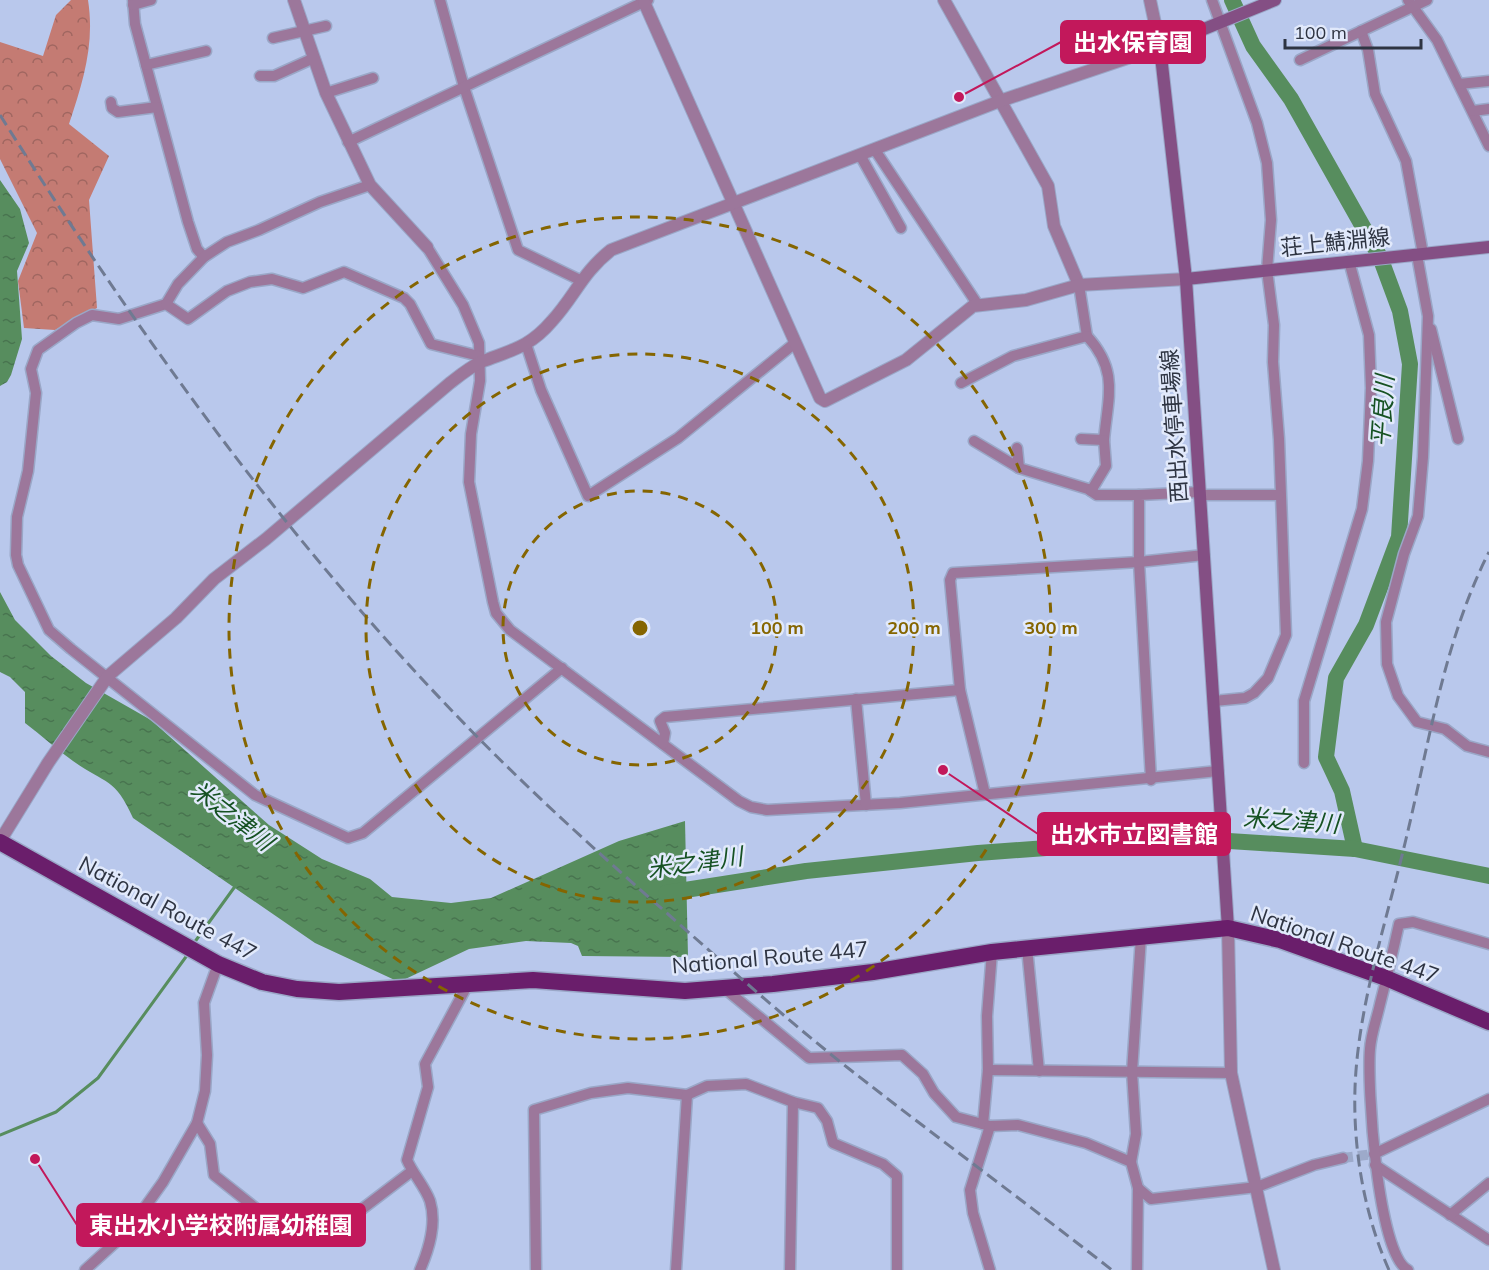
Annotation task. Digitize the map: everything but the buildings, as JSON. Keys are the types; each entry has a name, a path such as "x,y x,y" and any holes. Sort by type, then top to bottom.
{"highway":[{"name":"National Route 447","path":"0,841 218,964 262,982 297,989 339,992 467,986 533,980 685,991 873,972 992,952 1141,937 1228,922 1386,978 1488,1020"}],"main road":[{"path":"1160,47 1268,2"},
{"name":"西出水停車場線","path":"1160,47 1186,279 1228,922"},
{"name":"荘上鯖淵線","path":"1186,279 1489,247"}],"street":[{"path":"151,0 133,3 146,65 188,222 197,249 204,257"},
{"path":"294,0 326,93 370,186 427,247 463,305 479,343 480,381 471,434 469,482 496,613 510,630 751,807 767,810 866,805 1218,775"},
{"path":"440,0 464,87 518,250 580,280"},
{"path":"944,0 1048,186 1054,226 1079,285 1087,336 1103,353 1110,378 1104,440 1106,466 1091,491"},
{"path":"0,841 48,763 108,676 176,618 214,579 266,539 479,359 514,352 552,322 592,265 611,250 999,101 1160,47 1150,0"},
{"path":"1212,0 1257,123 1267,163 1271,220 1267,270 1274,324 1273,362 1286,635 1268,678 1254,693 1245,698 1214,701"},
{"path":"1300,60 1361,31 1409,3 1427,0"},
{"path":"348,142 645,1 732,204 820,398 825,401 906,360 978,304 1026,300 1079,285 1186,279"},
{"path":"1409,3 1437,40 1489,146"},
{"path":"273,38 326,26"},
{"path":"1361,31 1368,50 1375,94 1406,161 1428,316 1458,439"},
{"path":"146,65 206,51"},
{"path":"260,76 274,76 314,58"},
{"path":"326,93 373,78"},
{"path":"1459,84 1489,81"},
{"path":"111,102 112,108 118,112 157,107"},
{"path":"1473,111 1489,109"},
{"path":"875,150 978,304"},
{"path":"860,155 901,228"},
{"path":"370,186 320,202 259,231 227,242 204,257 178,284 166,304 119,319 92,315 76,323 38,350 31,369 36,393 28,471 17,518 15,538 18,565 49,630 255,795 348,837 363,833 562,668"},
{"path":"1304,763 1304,701 1362,509 1368,461 1371,388 1369,335 1349,261"},
{"path":"166,304 188,319 228,291 250,282 272,279 303,288 344,272 404,298 410,304 431,344 479,359"},
{"path":"1428,316 1423,457 1418,516 1404,554 1386,622 1387,664 1398,696 1417,722 1445,729 1467,746 1489,752"},
{"path":"961,383 1013,357 1087,336"},
{"path":"526,344 541,390 588,496 678,438 795,343"},
{"path":"1081,439 1104,440"},
{"path":"974,441 1019,468 1091,491 1097,495 1280,495"},
{"path":"1017,448 1019,468"},
{"path":"1139,495 1138,562 1151,780"},
{"path":"985,794 960,690 950,580 953,573 1138,562 1204,555"},
{"path":"663,744 665,733 660,721 665,717 960,690"},
{"path":"856,699 866,805"},
{"path":"1228,922 1232,1073 1274,1270"},
{"path":"1408,1270 1403,1267 1398,1258 1384,1215 1374,1159 1370,1047 1399,924 1413,922 1489,944"},
{"path":"1137,1270 1138,1188 1131,1162 1136,1134 1131,1072 1141,937"},
{"path":"1027,948 1039,1071"},
{"path":"990,1270 973,1213 970,1190 986,1125 987,1016 992,952"},
{"path":"85,1270 128,1231 162,1182 197,1123 205,1091 207,1055 204,1004 218,964"},
{"path":"420,1270 429,1249 433,1222 429,1200 407,1160 428,1087 425,1064 467,986"},
{"path":"724,988 809,1058 902,1055 923,1074 934,1093 956,1117 986,1125 1018,1125 1086,1143 1131,1162"},
{"path":"988,1070 1232,1073"},
{"path":"536,1270 534,1110 591,1093 628,1088 687,1095 707,1086 746,1084 793,1102 818,1108 827,1120 833,1143 884,1164 897,1176 897,1270"},
{"path":"676,1270 687,1095"},
{"path":"1374,1159 1489,1099"},
{"path":"790,1270 793,1102"},
{"path":"197,1123 210,1144 214,1175 287,1233 320,1233 345,1222 412,1170"},
{"path":"1138,1188 1151,1199 1257,1187 1314,1165 1343,1158"},
{"path":"1374,1159 1450,1215 1488,1238"},
{"path":"1450,1215 1489,1183"}],"green space":[{"path":"71,0 88,0 90,32 83,78 69,124 109,156 89,200 97,308 55,330 24,328 18,281 37,233 0,159 0,42 43,56 56,15"}],"water":[{"path":"0,180 20,209 29,243 17,271 22,339 11,375 7,382 0,386"},
{"path":"0,592 15,620 51,656 86,683 151,720 269,825 322,859 370,879 392,897 451,903 491,898 619,841 685,821 688,957 582,956 578,946 571,943 526,941 469,949 399,982 315,943 133,818 115,788 73,761 25,723 25,692 10,677 0,672"}],"waterway":[{"name":"平良川","path":"1232,0 1253,46 1291,99 1380,257 1400,311 1410,364 1399,537 1366,625 1336,678 1326,757 1342,791 1355,849"},
{"name":"米之津川","path":"666,893 806,871 978,853 1182,838 1355,849 1489,876"},
{"path":"194,943 236,885"},
{"path":"0,1135 56,1112 98,1078 188,954"}],"tunnel":[{"path":"1343,1158 1374,1154"}],"railway":[{"path":"0,115 103,273 213,427 329,574 456,715 507,767 587,842 780,1012 848,1068 1112,1270"},
{"path":"1389,1270 1373,1227 1358,1158 1355,1111 1357,1057 1367,994 1406,839 1439,693 1460,621 1489,552"}],"place":[{"name":"出水保育園","path":"959,97"},
{"name":"出水市立図書館","path":"943,770"},
{"name":"東出水小学校附属幼稚園","path":"35,1159"}]}
